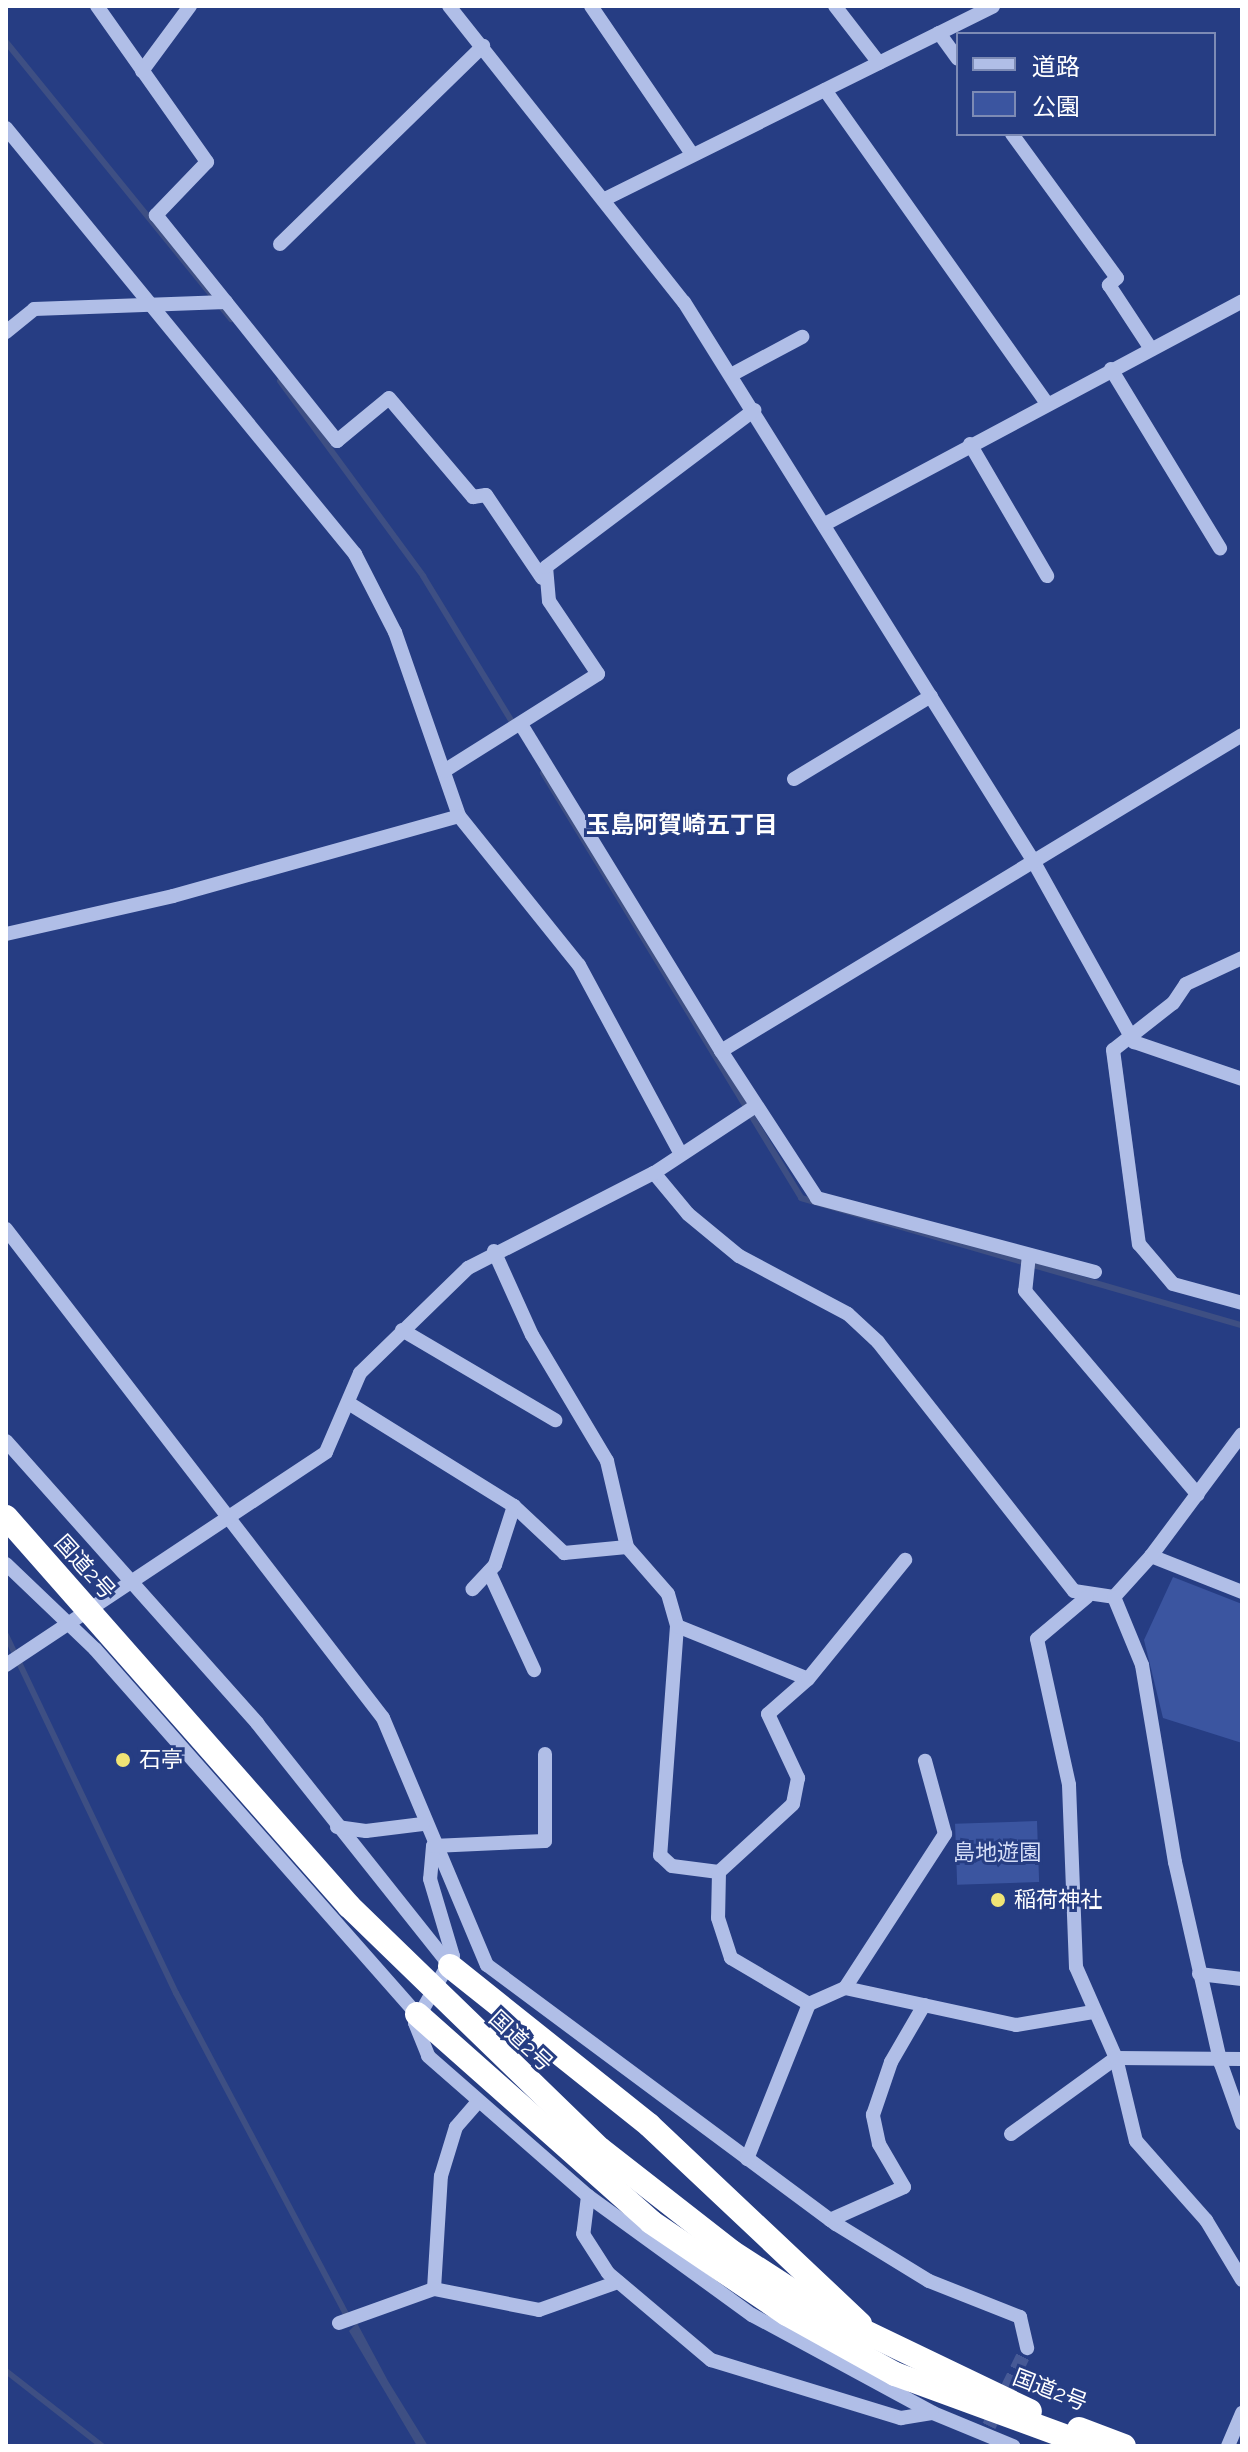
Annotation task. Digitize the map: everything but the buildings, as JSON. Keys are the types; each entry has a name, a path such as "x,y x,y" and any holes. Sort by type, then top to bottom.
{"highway":[{"name":"国道2号","path":"6,1517 349,1906 600,2149 732,2252 872,2337 1005,2402 1124,2446"},
{"path":"450,1966 649,2125 872,2337"},
{"path":"417,2014 651,2222 787,2314 895,2374 1092,2446"}],"street":[{"path":"97,6 207,162 156,215 221,304 337,441 389,398 473,497 486,495 542,578 598,674 522,726 444,771"},
{"path":"142,71 190,6"},
{"path":"449,6 607,198 731,375 1031,857 1128,1032 1142,1049 1242,1079"},
{"path":"591,6 692,154"},
{"path":"835,6 879,63"},
{"path":"607,198 987,7"},
{"path":"939,33 956,56"},
{"path":"280,244 483,46"},
{"path":"825,90 1046,402"},
{"path":"6,128 355,554 395,632 459,816 579,965 679,1151"},
{"path":"1013,136 1117,278 1109,285 1151,349"},
{"path":"825,524 1046,402 1242,301"},
{"path":"6,332 34,309 156,310 221,304"},
{"path":"731,375 802,337"},
{"path":"1111,369 1220,548"},
{"path":"542,578 546,567 754,410"},
{"path":"970,444 1047,576"},
{"path":"794,779 931,696"},
{"path":"522,726 721,1051 749,1110 817,1198 1027,1262 1095,1272"},
{"path":"721,1051 1031,857 1242,735"},
{"path":"6,934 459,816"},
{"path":"1242,958 1186,984 1173,1003 1128,1032 1113,1050 1139,1244 1173,1284 1242,1303"},
{"path":"7,1665 326,1452 350,1404 360,1373 402,1330 494,1251 654,1173 679,1151 749,1110"},
{"path":"654,1173 688,1214 739,1256 848,1314 878,1342 1063,1579 1087,1597 1114,1597 1151,1556 1242,1434"},
{"path":"6,1229 383,1718 475,1949 500,1979 830,2220 929,2281 1020,2317 1027,2348"},
{"path":"494,1251 532,1335 607,1461 627,1547 668,1594 677,1626 660,1855 672,1866 719,1872"},
{"path":"1027,1262 1025,1291 1198,1495"},
{"path":"402,1330 555,1420"},
{"path":"350,1404 514,1506 564,1553 627,1547"},
{"path":"6,1441 257,1723 450,1966"},
{"path":"473,1589 489,1572 514,1506"},
{"path":"1151,1556 1242,1592"},
{"path":"809,2004 731,1958 718,1918 719,1872 793,1804 798,1778 768,1714 808,1679 905,1560"},
{"path":"6,1564 66,1623 417,2014"},
{"path":"489,1572 534,1670"},
{"path":"1087,1597 1037,1639 1069,1785 1073,1955 1093,2012 1116,2058 1129,2123 1147,2161 1206,2220 1242,2280"},
{"path":"1114,1597 1142,1665 1199,1974 1220,2057 1242,2123"},
{"path":"677,1626 808,1679"},
{"path":"433,1846 545,1841 545,1754"},
{"path":"747,2159 809,2004 845,1988 945,1834 925,1761"},
{"path":"337,1827 423,1824"},
{"path":"433,1846 430,1879 451,1945 450,1966 417,2014 416,2036 428,2056 588,2196 752,2315 933,2413 987,2431 1013,2446"},
{"path":"1199,1974 1242,1979"},
{"path":"845,1988 1016,2025 1093,2012"},
{"path":"830,2220 904,2187 879,2144 873,2115 891,2062 924,2005"},
{"path":"1011,2134 1116,2058 1242,2059"},
{"path":"434,2289 441,2176 456,2127 478,2102"},
{"path":"588,2196 583,2234 618,2282 679,2340 747,2377 901,2418 933,2413"},
{"path":"346,2321 434,2289 539,2310 618,2282"},
{"path":"1228,2446 1242,2413"}],"green space":[{"path":"1173,1577 1242,1604 1242,1743 1163,1718 1144,1640"},
{"name":"島地遊園","path":"1037,1821 1039,1882 957,1885 955,1824"}],"shaded area":[{"path":"357,2323 428,2446 417,2446 349,2331"}],"waterway":[{"path":"6,42 231,319"},
{"path":"280,381 423,576 514,725"},
{"path":"543,773 801,1198 1242,1325"},
{"path":"6,1635 176,1993 348,2318"},
{"path":"6,2371 102,2446"}],"tunnel":[{"path":"989,2426 1027,2348"}],"place":[{"name":"石亭","path":"123,1760"},
{"name":"稲荷神社","path":"998,1900"}],"district":[{"name":"玉島阿賀崎五丁目","path":"682,825"}]}
